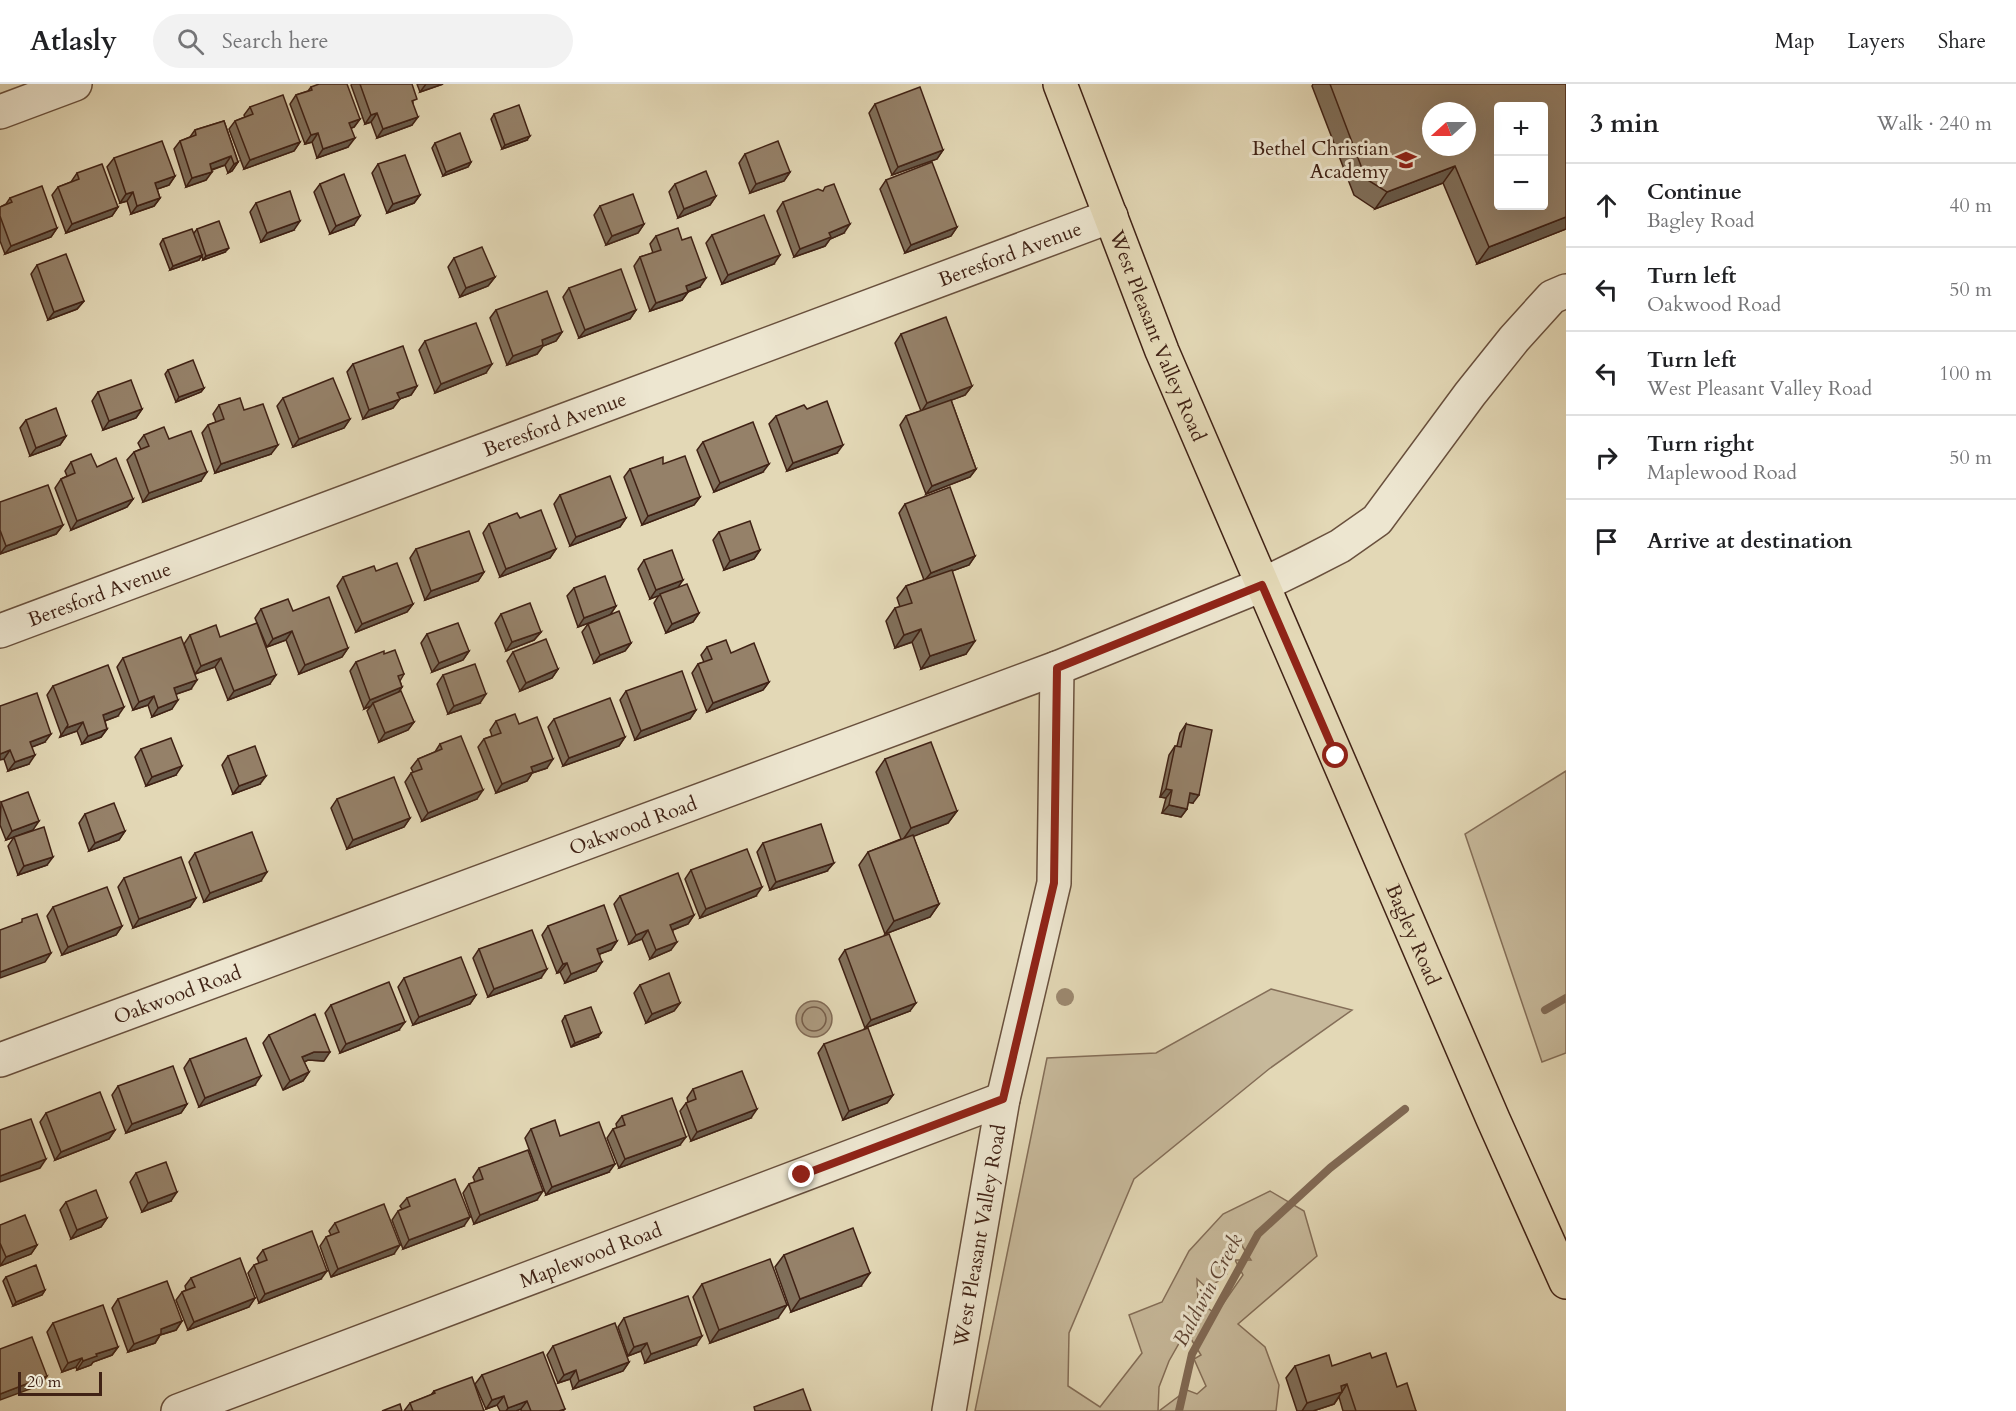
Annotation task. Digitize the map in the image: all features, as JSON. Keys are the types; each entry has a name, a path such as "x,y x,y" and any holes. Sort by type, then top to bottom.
{"main road":[{"name":"West Pleasant Valley Road","path":"1060,84 1162,351 1262,585"},
{"name":"Bagley Road","path":"1262,585 1566,1282"}],"street":[{"path":"0,112 75,84"},
{"name":"Beresford Avenue","path":"0,632 1111,216"},
{"name":"Oakwood Road","path":"0,1060 1057,668 1262,585 1340,546 1377,520 1470,393 1514,339 1552,297 1566,291"},
{"name":"West Pleasant Valley Road","path":"949,1411 1003,1099 1054,883 1057,668"},
{"name":"Maplewood Road","path":"178,1411 1003,1099"}],"shaded area":[{"path":"1566,771 1566,1053 1542,1062 1465,834"},
{"path":"1271,989 1352,1010 1269,1069 1134,1179 1069,1333 1068,1386 1100,1407 1142,1353 1129,1315 1162,1302 1189,1251 1223,1214 1270,1191 1304,1211 1317,1256 1238,1324 1265,1347 1279,1385 1276,1411 1159,1411 1187,1390 1197,1394 1206,1386 1194,1359 1201,1355 1186,1331 1169,1361 1159,1387 1158,1411 975,1411 1047,1058 1156,1053","holes":["1239,1241 1251,1260 1235,1260 1243,1275 1216,1314 1198,1301 1197,1279 1208,1289 1227,1274 1218,1265"]}],"water":[{"path":"814,1001 827,1006 832,1019 827,1032 814,1037 801,1032 796,1019 801,1006"}],"building":[{"path":"319,84 347,84 360,119 349,123 355,138 323,149 318,133 311,135 296,95 312,90 311,87"},
{"path":"360,84 412,84 417,99 412,101 418,117 383,129 377,113 371,115"},
{"path":"1330,84 1566,84 1566,217 1489,247 1455,166 1387,192 1366,179"},
{"path":"920,87 943,150 898,167 875,104"},
{"path":"283,95 300,142 250,160 235,121 253,114 250,107"},
{"path":"519,105 530,136 505,145 494,114"},
{"path":"224,121 238,162 234,164 231,156 210,164 212,172 192,178 180,141 196,135 195,130"},
{"path":"460,133 471,162 446,172 435,143"},
{"path":"162,141 175,176 155,183 160,198 137,206 133,192 126,194 114,158"},
{"path":"778,141 790,172 756,184 745,154"},
{"path":"405,155 420,195 393,204 378,164"},
{"path":"932,162 957,227 911,245 886,180"},
{"path":"102,164 118,207 72,224 58,187 79,179 77,173"},
{"path":"706,171 716,196 684,209 675,184"},
{"path":"344,174 360,216 336,226 320,184"},
{"path":"834,184 850,224 829,233 831,237 800,249 783,202 818,189 823,191 825,187"},
{"path":"42,186 57,228 11,246 0,216 0,207 12,202 10,198"},
{"path":"290,191 300,221 267,233 256,203"},
{"path":"633,194 644,224 612,236 600,206"},
{"path":"764,215 780,255 728,275 712,235"},
{"path":"219,221 229,248 206,256 197,229"},
{"path":"678,228 682,240 691,237 706,278 686,286 688,292 656,303 640,257 661,250 656,236"},
{"path":"192,229 202,255 173,266 163,239"},
{"path":"482,247 495,277 466,288 454,258"},
{"path":"66,254 84,301 54,312 37,265"},
{"path":"621,269 636,310 585,330 569,288"},
{"path":"547,291 562,332 542,340 543,345 513,356 496,310"},
{"path":"946,317 972,386 927,403 901,334"},
{"path":"476,323 492,364 441,384 425,341"},
{"path":"403,346 417,386 397,393 400,399 369,410 353,364"},
{"path":"193,360 204,388 179,397 168,370"},
{"path":"333,378 350,419 299,439 283,398"},
{"path":"131,380 142,409 109,421 98,392"},
{"path":"240,398 244,410 263,404 278,445 221,464 208,425 224,419 219,405"},
{"path":"951,400 976,469 932,486 906,416"},
{"path":"827,401 843,445 793,463 776,416 804,405 807,409"},
{"path":"56,408 66,436 36,448 26,420"},
{"path":"753,422 769,464 720,483 703,442"},
{"path":"164,427 169,439 191,431 207,472 149,493 134,452 149,446 144,435"},
{"path":"91,454 97,467 116,458 133,499 77,521 61,479 75,473 71,462"},
{"path":"685,456 700,497 648,516 630,469 663,457 663,464"},
{"path":"610,476 626,518 576,537 560,495"},
{"path":"48,485 63,525 6,546 0,530 0,502"},
{"path":"950,487 975,556 931,573 905,504"},
{"path":"541,510 556,549 506,569 489,524 517,513 520,518"},
{"path":"750,521 760,550 730,561 719,532"},
{"path":"469,531 484,572 431,591 416,549"},
{"path":"672,550 683,580 656,590 644,560"},
{"path":"397,563 413,604 362,624 343,577 374,566 376,571"},
{"path":"952,570 975,641 930,656 921,629 904,635 895,608 912,603 906,586"},
{"path":"605,576 616,606 584,618 574,588"},
{"path":"687,584 699,613 672,624 660,594"},
{"path":"329,597 348,648 305,665 292,631 273,639 261,609 288,599 293,611"},
{"path":"530,603 541,632 512,642 501,614"},
{"path":"619,611 631,643 600,655 588,624"},
{"path":"257,623 276,675 234,691 221,658 201,666 190,635 216,625 220,637"},
{"path":"458,623 469,651 439,663 427,634"},
{"path":"181,637 197,680 174,688 178,700 158,708 154,696 139,702 123,658"},
{"path":"546,639 558,669 526,683 513,652"},
{"path":"726,640 731,653 754,643 769,682 713,703 698,664 712,659 707,647"},
{"path":"395,650 404,674 398,676 402,687 370,700 356,662 384,651 384,654"},
{"path":"475,664 486,694 454,706 443,675"},
{"path":"108,665 124,707 103,715 107,729 88,736 83,722 66,728 68,725 53,686"},
{"path":"682,671 696,710 641,731 626,691"},
{"path":"401,691 414,722 385,733 373,703"},
{"path":"37,693 51,734 30,742 35,755 15,762 10,750 0,754 0,706"},
{"path":"610,698 625,737 569,758 554,719"},
{"path":"515,714 519,724 537,717 553,759 531,767 533,772 502,784 484,739 501,733 496,721"},
{"path":"1186,724 1212,730 1199,795 1190,793 1187,809 1169,805 1172,790 1166,789 1175,746 1181,747"},
{"path":"461,736 483,790 428,813 411,773 422,769 418,759 442,749 440,744"},
{"path":"171,738 182,766 152,777 141,749"},
{"path":"931,742 957,811 911,828 885,759"},
{"path":"255,746 266,776 239,786 228,756"},
{"path":"394,777 410,818 353,840 337,799"},
{"path":"28,792 39,821 12,831 1,802"},
{"path":"114,803 125,831 95,843 85,814"},
{"path":"821,824 834,863 776,882 763,843"},
{"path":"44,827 53,857 24,866 14,837"},
{"path":"252,832 267,872 210,893 195,853"},
{"path":"913,835 939,904 894,921 868,852"},
{"path":"747,849 762,887 706,909 691,870"},
{"path":"181,857 196,898 139,919 124,878"},
{"path":"678,873 694,915 670,925 677,942 656,950 648,930 636,935 620,896"},
{"path":"107,887 122,926 68,947 53,907"},
{"path":"604,905 617,941 597,949 602,962 571,974 567,963 563,964 548,926"},
{"path":"37,914 51,953 0,972 0,930"},
{"path":"532,930 547,969 494,989 479,949"},
{"path":"889,934 916,1003 871,1020 845,950"},
{"path":"461,957 476,995 419,1017 404,978"},
{"path":"669,973 680,1003 652,1014 640,985"},
{"path":"389,982 405,1022 346,1044 331,1005"},
{"path":"591,1007 601,1033 575,1043 565,1016"},
{"path":"315,1014 330,1052 314,1052 302,1057 309,1072 290,1081 269,1035"},
{"path":"868,1028 893,1095 849,1111 824,1044"},
{"path":"246,1038 261,1076 205,1098 190,1059"},
{"path":"173,1066 187,1104 132,1124 118,1086"},
{"path":"742,1071 757,1109 697,1132 686,1103 696,1099 693,1089"},
{"path":"100,1092 115,1130 61,1152 46,1113"},
{"path":"672,1098 686,1137 625,1159 613,1129 625,1125 622,1116"},
{"path":"31,1119 46,1159 0,1176 0,1130"},
{"path":"555,1120 560,1136 599,1122 615,1164 552,1187 531,1129"},
{"path":"528,1150 543,1191 480,1215 469,1184 483,1179 479,1168"},
{"path":"166,1162 177,1192 148,1203 136,1173"},
{"path":"455,1179 470,1217 409,1240 398,1211 410,1206 407,1198"},
{"path":"96,1190 107,1218 77,1230 66,1202"},
{"path":"384,1204 400,1245 338,1269 326,1237 339,1232 335,1223"},
{"path":"25,1215 37,1245 6,1257 0,1243 0,1225"},
{"path":"853,1228 870,1273 800,1299 784,1255"},
{"path":"312,1231 327,1271 265,1294 254,1265 267,1260 263,1250"},
{"path":"240,1258 255,1298 194,1322 182,1292 195,1287 191,1278"},
{"path":"770,1259 787,1305 719,1330 702,1284"},
{"path":"36,1265 45,1290 16,1302 6,1277"},
{"path":"167,1281 182,1321 161,1329 161,1334 134,1344 118,1299"},
{"path":"688,1296 702,1336 651,1354 647,1343 634,1347 624,1318"},
{"path":"103,1305 118,1347 83,1361 82,1358 68,1363 53,1323"},
{"path":"615,1323 629,1362 579,1381 576,1370 564,1375 553,1346"},
{"path":"32,1337 47,1376 0,1394 0,1349"},
{"path":"543,1352 565,1409 531,1411 527,1401 508,1408 504,1396 492,1400 482,1375"},
{"path":"1370,1353 1372,1358 1386,1353 1397,1387 1407,1383 1416,1411 1356,1411 1347,1384 1341,1386 1342,1392 1307,1403 1295,1366 1329,1355 1332,1366"},
{"path":"472,1377 484,1411 413,1411 410,1403"},
{"path":"803,1389 811,1411 755,1411 754,1407"},
{"path":"400,1404 402,1411 382,1411"}],"waterway":[{"path":"1545,1010 1566,998"},
{"name":"Baldwin Creek","path":"1179,1411 1192,1354 1258,1234 1330,1168 1405,1109"}],"place":[{"name":"Bethel Christian Academy","path":"1406,160"}],"route":[{"path":"802,1175 1003,1099 1054,883 1057,668 1262,585 1336,756"}]}
